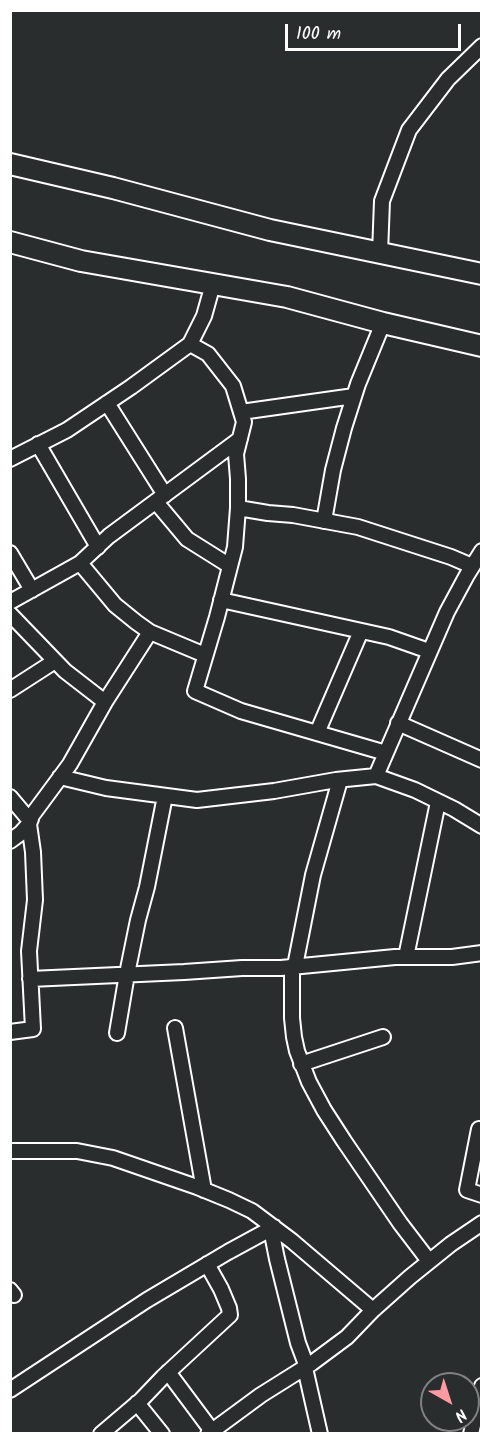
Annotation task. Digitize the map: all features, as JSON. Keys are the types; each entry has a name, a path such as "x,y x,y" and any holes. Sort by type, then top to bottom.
{"main road":[{"path":"10,164 114,188 270,230 482,274"},
{"path":"10,242 81,261 287,297 383,323 482,346"}],"street":[{"path":"380,253 382,201 409,130 448,78 482,46"},
{"path":"10,459 67,429 190,344 204,316 213,284"},
{"path":"324,521 333,470 357,384 383,323"},
{"path":"190,344 208,354 233,386 244,422 236,454 238,508 235,547 195,691 241,711 386,753"},
{"path":"241,412 354,396"},
{"path":"107,403 160,498 187,539 230,566"},
{"path":"10,602 80,563 109,536 240,439"},
{"path":"38,444 98,547"},
{"path":"238,508 358,527 472,566"},
{"path":"376,776 447,612 482,551"},
{"path":"10,553 32,590"},
{"path":"80,563 115,605 150,632 205,655"},
{"path":"221,600 389,637 429,651"},
{"path":"10,614 55,661 105,702"},
{"path":"317,733 361,631"},
{"path":"10,841 21,833 70,764 105,702 150,632"},
{"path":"10,690 55,661"},
{"path":"398,723 482,760"},
{"path":"60,777 106,788 196,800 376,776 415,790 482,826"},
{"path":"340,780 314,875 294,966 292,1018 297,1051 324,1110 429,1262"},
{"path":"117,1033 127,974 165,796"},
{"path":"10,797 16,806 31,819"},
{"path":"406,957 438,802"},
{"path":"10,1032 33,1029 29,951 35,900 31,819"},
{"path":"30,979 280,968 482,953"},
{"path":"175,1028 204,1190"},
{"path":"301,1064 383,1037"},
{"path":"479,1129 467,1190 482,1195"},
{"path":"10,1151 77,1151 113,1158 204,1190 252,1211 292,1241 373,1310"},
{"path":"168,1372 210,1432 346,1337 373,1310 429,1262 482,1223"},
{"path":"10,1389 124,1314 207,1264 273,1228"},
{"path":"273,1228 277,1258 306,1367 320,1434"},
{"path":"101,1434 116,1429 137,1403 230,1314 230,1308 207,1264"},
{"path":"137,1403 162,1434"}]}
